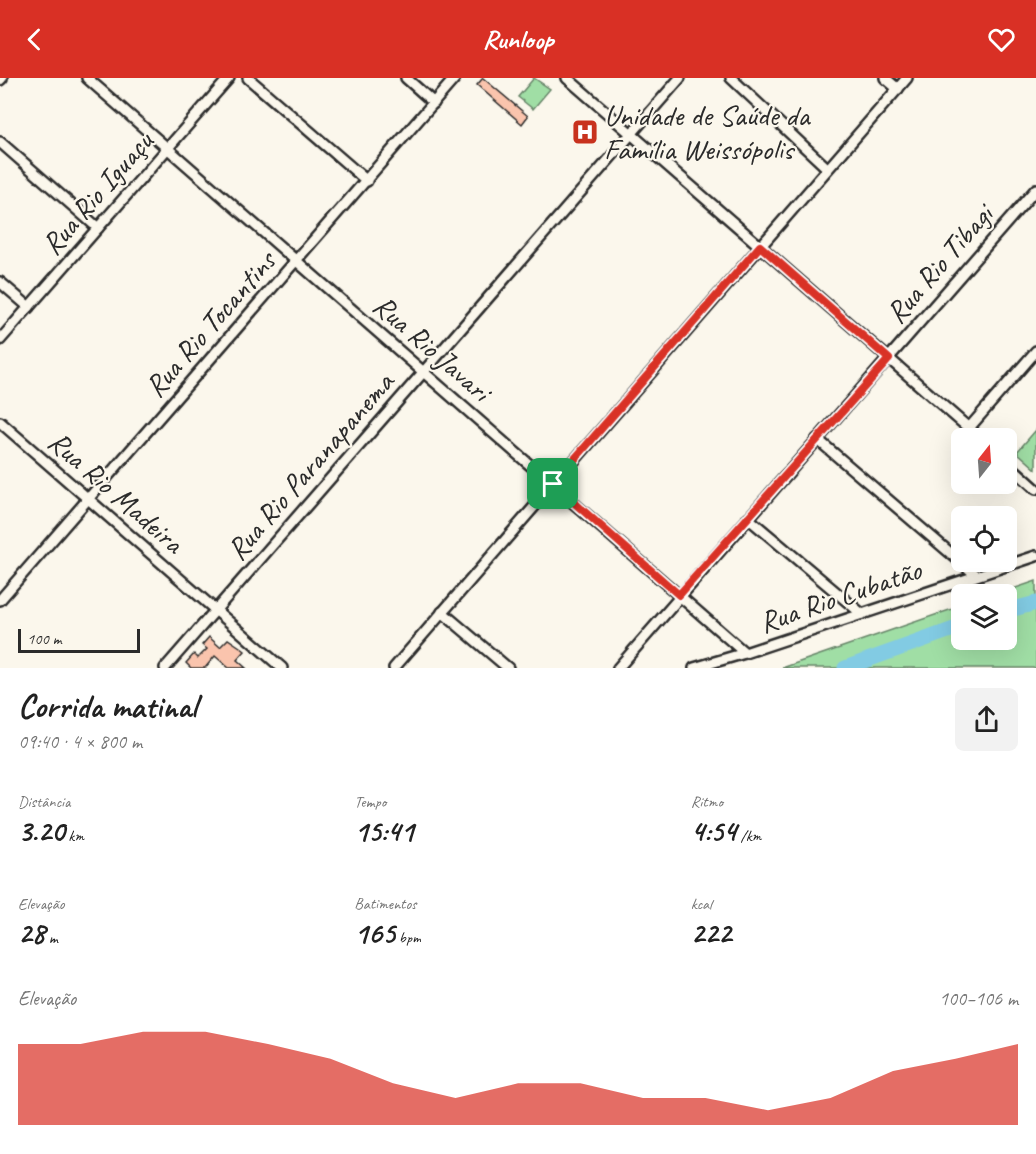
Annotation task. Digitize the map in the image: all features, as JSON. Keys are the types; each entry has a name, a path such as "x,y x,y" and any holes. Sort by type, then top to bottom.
{"street":[{"name":"Rua Rio Javari","path":"87,78 746,653"},
{"name":"Rua Rio Iguaçu","path":"0,340 229,78"},
{"path":"248,78 367,181"},
{"path":"406,78 434,103"},
{"name":"Rua Rio Tocantins","path":"0,600 455,78"},
{"path":"567,78 969,428 1036,351"},
{"name":"Rua Rio Paranapanema","path":"165,668 680,78"},
{"path":"731,78 827,168"},
{"path":"885,78 898,89"},
{"path":"394,668 907,78"},
{"path":"0,142 98,228"},
{"name":"Rua Rio Tibagi","path":"618,668 679,595 889,359 1036,189"},
{"path":"0,282 29,307"},
{"name":"Rua Rio Madeira","path":"0,422 282,668"},
{"path":"817,439 976,575"},
{"path":"1017,472 1036,489"},
{"path":"748,518 862,614"},
{"name":"Rua Rio Cubatão","path":"694,668 746,653 1036,556"},
{"path":"442,612 508,668"}],"green space":[{"path":"534,78 550,89 533,109 518,97"},
{"path":"1036,430 1036,469 1017,452"},
{"path":"1036,581 1036,668 782,668 951,609 951,650 1017,650 1017,588"}],"building":[{"path":"483,78 528,116 522,124 477,85"},
{"path":"209,637 220,647 228,639 245,651 237,660 246,668 229,668 215,656 205,668 191,668 186,663 194,654 198,658 207,649 202,645"}],"waterway":[{"path":"1017,608 1036,603"},
{"path":"845,668 951,630"}],"place":[{"name":"Unidade de Saúde da Família Weissópolis","path":"585,132"}],"route":[{"path":"760,246 889,359 679,595 553,484 760,246"}]}
